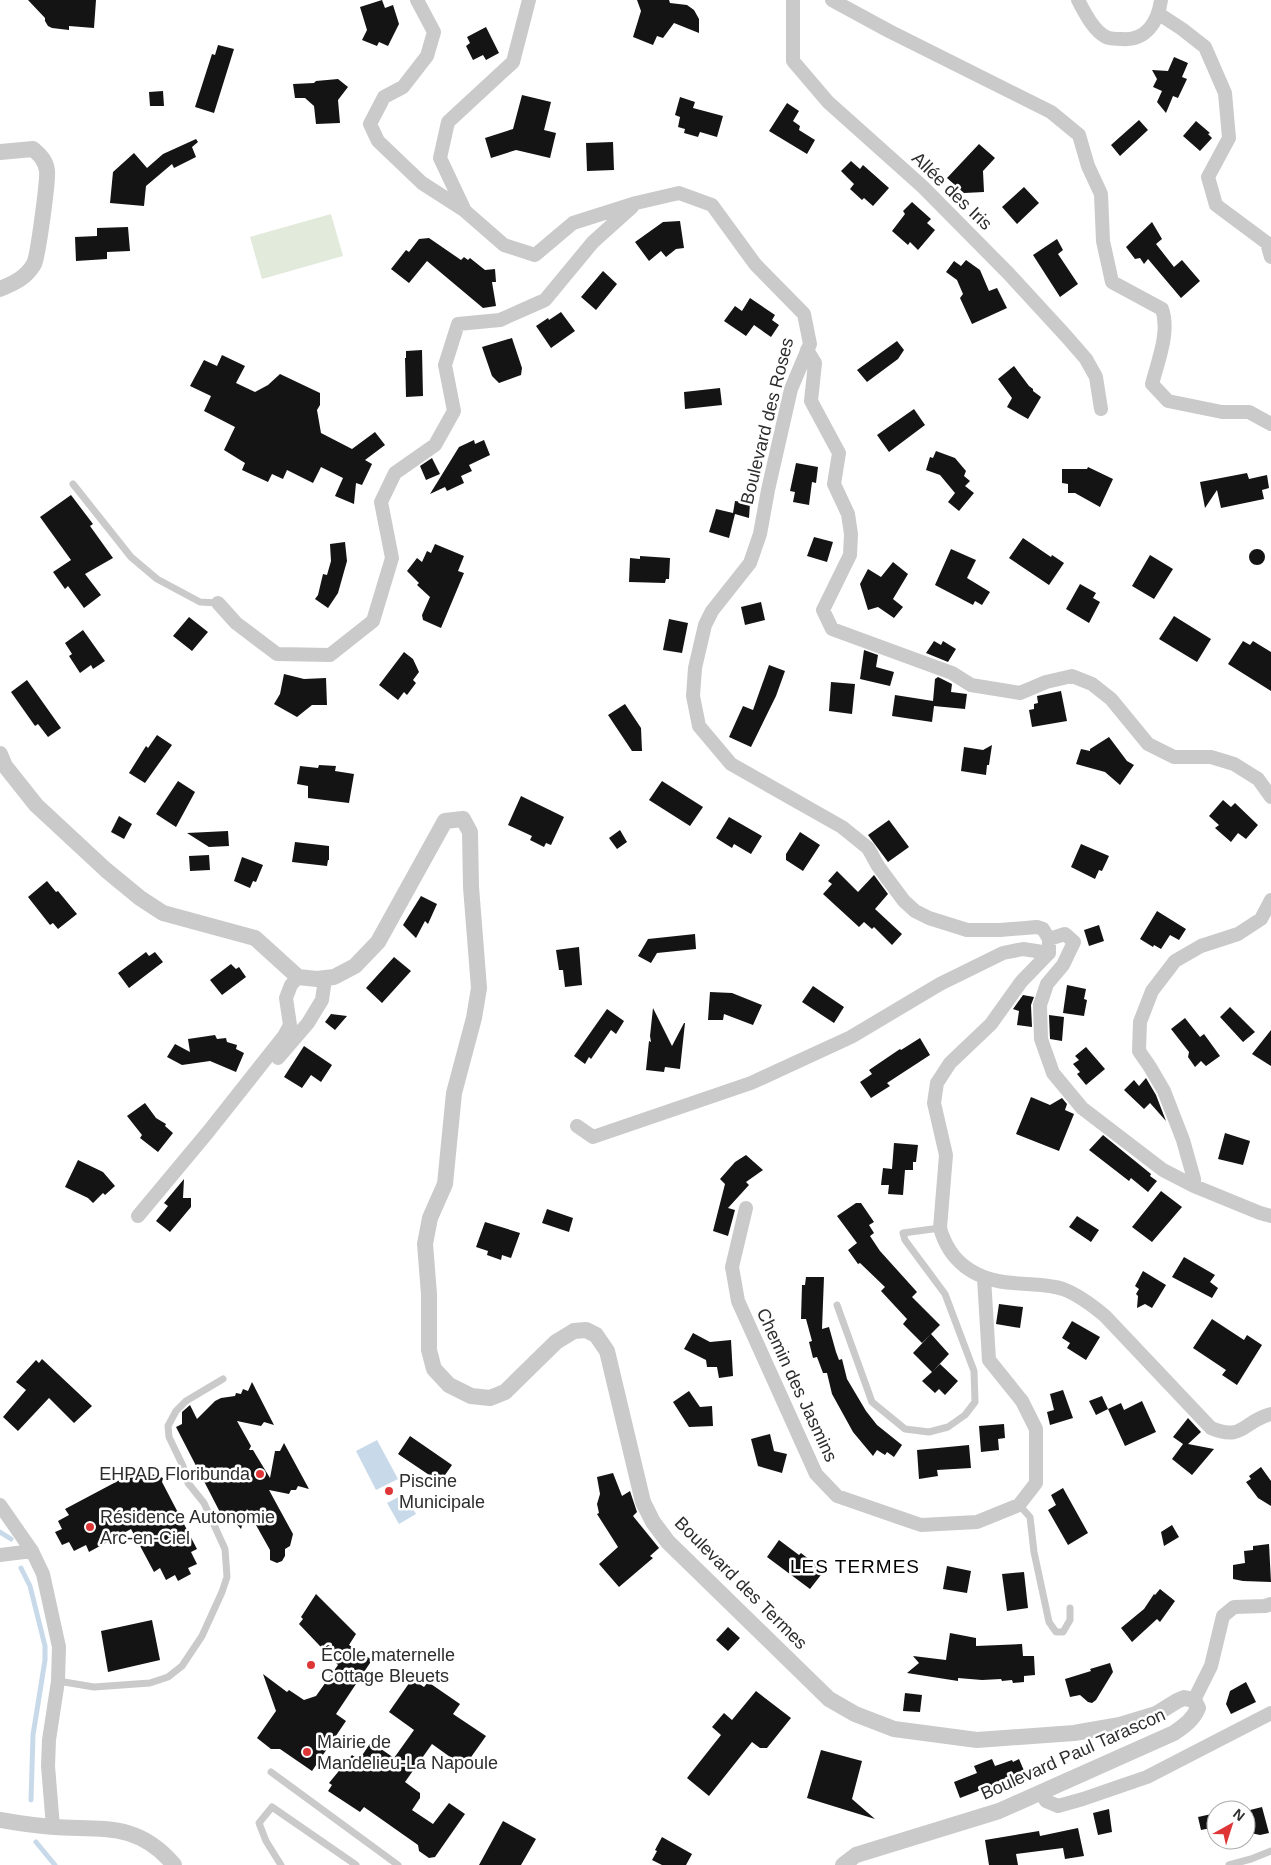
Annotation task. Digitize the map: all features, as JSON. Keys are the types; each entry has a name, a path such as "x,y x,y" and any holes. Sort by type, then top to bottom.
{"street":[{"path":"417,0 434,32 427,56 403,87 384,98 370,124 378,141 422,183 465,211"},
{"name":"Boulevard des Roses","path":"529,0 513,62 448,122 440,158 465,211 504,245 535,255 573,223 636,203 679,193 712,206 755,264 804,314 810,344 791,389 760,534 750,563 712,611 705,626 694,678 693,696 699,726 731,764 842,826 868,848 878,866 904,901 915,911 929,918 967,930 1037,927 1043,929 1049,946"},
{"name":"Allée des Iris","path":"793,0 793,61 828,102 923,187 1009,274 1066,336 1086,360 1096,377 1101,409"},
{"path":"832,0 889,31 1051,112 1079,135 1088,166 1101,194 1103,240 1112,282 1162,309 1166,318 1165,332 1152,384 1168,401 1222,412 1249,412 1271,424"},
{"path":"1078,0 1091,22 1107,38 1129,40 1149,32 1160,7 1182,29 1205,46 1225,93 1229,138 1208,177 1216,205 1267,244 1271,257"},
{"path":"0,152 33,149 43,158 47,171 45,199 34,263 20,281 0,289"},
{"path":"218,603 236,623 276,654 330,655 373,621 392,558 381,502 395,472 435,445 454,411 444,364 458,324 500,320 545,300 593,242 636,203"},
{"path":"807,350 815,363 811,401 839,453 834,484 848,514 851,534 850,555 823,610 832,629 952,674 970,685 1020,693 1046,682 1072,676 1092,684 1111,699 1148,744 1174,756 1211,757 1234,764 1258,779 1271,797"},
{"path":"0,754 5,766 36,805 140,898 164,913 255,938 298,977 290,985 286,998 290,1025 284,1036 138,1216"},
{"name":"Boulevard des Termes","path":"298,977 325,979 334,977 355,966 378,942 446,821 463,818 470,832 479,988 474,1018 454,1093 445,1184 430,1218 424,1244 429,1294 429,1350 434,1369 449,1384 470,1396 490,1398 505,1392 556,1342 574,1330 586,1330 596,1335 607,1351 643,1502 653,1522 668,1542 828,1699 856,1714 894,1729 977,1740 1074,1733 1120,1725 1156,1714 1184,1698 1194,1700"},
{"path":"1194,1186 1194,1179 1183,1140 1164,1091 1139,1051 1140,1022 1152,991 1174,961 1201,946 1238,934 1246,929 1261,919 1271,900"},
{"path":"1271,1216 1194,1186 1163,1170 1082,1108 1053,1073 1040,1039 1040,1005 1048,984 1063,965 1074,942 1065,934 1049,946 990,1024 950,1063 937,1083 934,1103 946,1155 940,1228 943,1239 953,1256 967,1268 984,1278 1011,1283 1038,1284 1063,1289 1086,1300 1105,1316 1211,1428 1224,1434 1236,1432 1271,1414"},
{"path":"577,1126 593,1137 751,1083 851,1037 940,984 1003,953 1049,946"},
{"path":"182,1176 308,1023 322,1000 325,979"},
{"name":"Chemin des Jasmins","path":"746,1208 732,1267 738,1301 816,1474 837,1496 922,1525 977,1522 1019,1505 1036,1484 1036,1429 1022,1401 989,1360 984,1278"},
{"path":"0,1505 32,1551 43,1574 59,1647 58,1681 49,1740 48,1766 53,1827"},
{"path":"0,1556 32,1551"},
{"name":"Boulevard Paul Tarascon","path":"843,1865 856,1855 999,1811 1174,1733 1196,1714 1198,1708 1194,1700 1211,1666 1223,1616 1234,1606 1265,1606 1271,1604"},
{"path":"1041,1792 1046,1801 1058,1806 1147,1777 1271,1713"},
{"path":"0,1820 53,1827 107,1828 121,1831 143,1839 164,1854 174,1865"}],"lane":[{"path":"73,484 131,557 157,579 200,602 218,603"},
{"path":"837,1305 872,1402 905,1429 929,1432 948,1427 965,1415 975,1402 974,1371 945,1294 905,1240 903,1233 940,1228"},
{"path":"58,1681 94,1687 150,1683 168,1677 182,1666 202,1636 220,1598 227,1577 225,1549 204,1503 188,1483 183,1466 169,1437 168,1426 176,1411 186,1400 223,1379"},
{"path":"1019,1505 1030,1517 1034,1552 1049,1622 1056,1632 1062,1632 1070,1620 1070,1608"},
{"path":"271,1772 398,1865"},
{"path":"281,1865 266,1841 259,1822 272,1807 356,1865"},
{"path":"1229,1865 1271,1851"}],"green space":[{"path":"331,214 343,256 262,279 250,237"}],"water":[{"path":"377,1440 398,1479 376,1490 356,1451"},
{"path":"404,1494 416,1514 399,1524 387,1503"}],"building":[{"path":"28,0 96,0 94,28 69,26 69,30 52,28 48,26 45,18"},
{"path":"382,0 385,8 393,5 399,24 388,46 379,42 377,46 362,40 367,30 360,7"},
{"path":"637,0 669,0 670,3 687,5 694,10 699,19 699,33 674,23 663,38 657,36 653,45 633,37 641,11"},
{"path":"486,27 499,53 486,60 483,55 473,60 466,46 470,43 467,37"},
{"path":"218,45 234,49 214,113 195,107 212,54 215,55"},
{"path":"1174,57 1188,63 1182,77 1187,79 1178,98 1173,96 1166,113 1157,102 1162,91 1153,87 1157,79 1152,70 1168,71"},
{"path":"338,79 348,87 338,100 340,123 316,124 314,106 305,98 295,98 293,84"},
{"path":"163,91 164,106 150,106 149,92"},
{"path":"522,95 551,102 544,130 556,133 550,158 516,150 491,158 485,138 513,129"},
{"path":"680,97 695,102 693,108 723,116 717,137 700,132 698,137 684,133 685,129 678,127 680,117 675,115"},
{"path":"787,103 799,111 793,121 800,126 799,130 815,140 807,154 769,131"},
{"path":"1139,120 1148,130 1120,156 1111,145"},
{"path":"1196,121 1210,133 1208,134 1212,138 1200,151 1183,136"},
{"path":"196,139 198,142 192,147 196,157 174,168 172,164 146,186 144,206 110,203 113,172 134,153 147,168 163,154"},
{"path":"613,142 614,170 587,171 586,143"},
{"path":"979,144 995,158 983,171 984,192 964,193 947,178"},
{"path":"851,161 860,169 863,165 889,188 873,206 864,198 862,200 850,189 854,184 841,171"},
{"path":"1024,187 1039,203 1017,224 1002,207"},
{"path":"912,202 931,219 927,223 935,230 918,250 910,242 908,245 892,231 905,214 903,211"},
{"path":"680,221 684,248 676,249 666,257 661,251 649,261 635,242 663,222"},
{"path":"1152,222 1162,239 1156,244 1174,267 1182,260 1200,281 1181,298 1148,259 1144,264 1140,258 1135,259 1126,247"},
{"path":"128,227 130,251 107,252 107,259 76,261 75,237 97,236 97,228"},
{"path":"429,238 461,260 464,257 468,260 470,258 485,270 495,269 496,282 492,282 496,306 483,308 427,261 409,283 391,269 406,250 409,252 419,239"},
{"path":"1057,239 1063,250 1058,254 1078,284 1060,297 1033,255"},
{"path":"966,260 980,270 989,291 997,288 1007,308 972,324 960,298 963,294 957,280 946,272 954,261 961,266"},
{"path":"603,271 617,284 596,310 581,297"},
{"path":"750,298 775,315 772,320 779,325 771,337 754,325 746,336 724,321 735,306 742,311"},
{"path":"561,312 575,331 551,348 536,326"},
{"path":"512,338 522,368 521,375 499,383 492,376 482,347"},
{"path":"897,341 904,350 898,359 867,382 857,370"},
{"path":"422,350 423,396 406,397 406,351"},
{"path":"222,355 245,366 236,383 255,392 268,385 280,374 320,393 320,405 317,410 321,433 352,449 375,432 385,445 365,460 372,464 362,485 356,483 354,504 335,496 343,478 321,467 313,483 287,470 283,479 272,474 268,482 242,470 245,463 224,450 235,427 204,411 211,396 190,386 204,360 217,366"},
{"path":"1014,366 1033,391 1041,397 1028,419 1007,407 1012,398 998,379"},
{"path":"720,388 722,405 685,409 684,392"},
{"path":"914,409 925,425 889,452 877,435"},
{"path":"474,440 475,444 484,440 490,455 469,465 472,471 461,476 464,483 447,491 445,487 430,494 459,447"},
{"path":"936,451 955,458 966,471 964,476 970,481 965,486 974,493 959,511 948,502 955,493 940,475 926,470 930,457 933,458"},
{"path":"432,458 440,474 426,480 420,466"},
{"path":"796,463 818,467 816,483 812,482 809,505 793,502 795,492 790,491"},
{"path":"1088,467 1113,479 1100,507 1075,493 1068,493 1068,484 1062,483 1062,469 1087,469"},
{"path":"1247,473 1249,479 1267,475 1269,488 1262,490 1264,499 1221,508 1217,490 1205,508 1200,482"},
{"path":"71,495 93,524 90,526 113,558 85,574 101,595 84,608 68,586 65,589 53,572 71,560 40,517"},
{"path":"735,501 750,503 749,518 735,514 729,538 709,532 716,509 733,513"},
{"path":"814,537 833,542 827,562 807,556"},
{"path":"1023,538 1051,557 1052,555 1064,563 1049,585 1009,558"},
{"path":"345,542 347,561 338,593 328,608 315,599 318,595 323,574 327,575 331,561 330,544"},
{"path":"435,544 464,556 458,571 464,573 441,628 423,620 422,615 430,597 417,585 419,583 407,571 417,558 422,562 427,551 431,553"},
{"path":"951,549 976,560 967,578 990,592 982,605 975,601 973,605 935,585"},
{"path":"1257,549 1265,557 1257,565 1249,557"},
{"path":"1150,555 1173,569 1154,599 1132,586"},
{"path":"640,556 670,558 669,579 666,579 665,583 629,582 630,558 640,559"},
{"path":"893,562 908,574 893,599 903,607 894,618 878,607 868,610 860,584 868,569 881,577"},
{"path":"1080,584 1096,593 1093,598 1100,602 1089,623 1066,609"},
{"path":"761,602 765,620 745,625 741,607"},
{"path":"1174,616 1211,639 1197,662 1159,639"},
{"path":"189,617 208,632 192,651 173,636"},
{"path":"669,619 688,623 682,653 663,650"},
{"path":"83,630 105,661 93,669 91,665 80,673 69,656 72,654 65,643"},
{"path":"934,641 941,645 943,641 956,649 948,662 926,653"},
{"path":"1243,641 1250,645 1253,641 1271,652 1271,691 1228,664"},
{"path":"864,650 878,655 876,667 894,672 890,686 860,679"},
{"path":"404,652 413,659 419,672 413,680 416,683 407,695 404,692 398,700 379,685"},
{"path":"769,665 785,671 776,696 751,747 729,737 743,706 753,710"},
{"path":"284,674 304,679 326,678 327,705 312,705 297,717 274,704 280,694"},
{"path":"938,677 952,684 951,692 967,694 965,709 934,706 932,722 892,716 895,695 933,701 935,679"},
{"path":"27,680 61,728 48,737 38,724 35,726 11,692"},
{"path":"831,682 855,684 852,714 829,711"},
{"path":"1061,691 1067,721 1032,727 1029,710 1034,709 1034,704 1038,703 1037,696"},
{"path":"625,704 641,728 642,751 632,751 608,715"},
{"path":"157,735 172,745 145,783 129,773 146,746 148,748"},
{"path":"1109,737 1127,761 1134,765 1120,785 1105,772 1076,764 1081,749 1090,751 1090,749"},
{"path":"992,745 986,775 961,771 964,747 983,750"},
{"path":"319,765 336,766 335,771 354,774 349,803 308,798 308,786 297,784 300,766 318,768"},
{"path":"178,781 195,792 176,827 156,814"},
{"path":"662,781 703,807 690,826 649,800"},
{"path":"521,796 564,817 551,845 546,843 544,847 530,840 532,836 508,825"},
{"path":"1223,800 1231,807 1235,803 1258,825 1246,839 1238,833 1231,842 1215,828 1219,825 1209,816"},
{"path":"119,816 132,824 124,839 111,832"},
{"path":"729,817 762,836 751,854 734,844 732,848 716,838"},
{"path":"889,820 909,847 888,862 868,835"},
{"path":"620,830 627,842 617,849 609,838"},
{"path":"228,831 229,846 209,847 187,833"},
{"path":"800,832 820,845 803,871 786,860 786,854"},
{"path":"295,842 329,846 327,866 292,862"},
{"path":"1081,844 1109,856 1102,871 1099,870 1095,879 1071,867"},
{"path":"209,855 210,870 190,871 189,856"},
{"path":"242,857 263,865 256,882 253,881 250,888 234,881"},
{"path":"837,871 858,892 874,875 888,894 875,909 902,934 892,945 874,927 872,929 864,922 859,927 823,894 832,884 828,881"},
{"path":"47,881 77,914 58,929 53,923 50,925 28,897"},
{"path":"421,896 437,904 428,924 425,921 416,938 403,925"},
{"path":"1157,911 1186,929 1179,940 1170,935 1161,949 1154,945 1153,947 1140,939"},
{"path":"1099,925 1104,941 1089,946 1084,930"},
{"path":"695,934 696,949 657,953 651,963 638,956 648,939"},
{"path":"579,947 582,985 565,987 563,970 559,970 556,950"},
{"path":"146,952 149,956 155,952 163,962 129,988 118,973"},
{"path":"394,957 411,971 382,1003 366,988"},
{"path":"231,964 236,969 239,967 246,977 222,995 210,980"},
{"path":"1067,985 1086,989 1084,999 1087,1000 1084,1016 1063,1013"},
{"path":"813,986 844,1007 834,1023 802,1002"},
{"path":"710,992 732,993 762,1005 753,1025 724,1014 723,1020 708,1020"},
{"path":"1023,995 1034,997 1031,1005 1032,1027 1017,1025 1019,1011 1013,1009"},
{"path":"1230,1007 1255,1032 1243,1042 1220,1017"},
{"path":"653,1008 672,1046 685,1023 680,1069 665,1067 664,1072 646,1070 649,1041 651,1042"},
{"path":"607,1009 624,1021 616,1034 611,1030 591,1059 589,1057 585,1064 574,1056"},
{"path":"331,1014 347,1016 335,1030 325,1022"},
{"path":"1049,1015 1064,1017 1062,1041 1050,1039"},
{"path":"1185,1018 1200,1037 1204,1034 1220,1056 1206,1066 1201,1061 1195,1067 1188,1057 1189,1052 1171,1029"},
{"path":"1271,1030 1271,1066 1252,1054"},
{"path":"215,1035 217,1039 226,1038 227,1042 237,1045 236,1049 244,1053 236,1072 210,1061 182,1065 167,1057 175,1044 190,1052 188,1039"},
{"path":"920,1038 930,1055 887,1083 890,1086 871,1098 860,1082 872,1074 869,1070"},
{"path":"304,1046 332,1065 321,1082 311,1075 302,1088 284,1077"},
{"path":"1086,1047 1105,1069 1086,1085 1077,1074 1080,1072 1073,1064 1079,1060 1075,1056"},
{"path":"1146,1078 1156,1095 1166,1121 1150,1103 1144,1109 1124,1090 1134,1080 1139,1086"},
{"path":"1031,1097 1050,1105 1062,1098 1067,1104 1065,1110 1074,1114 1059,1151 1016,1134"},
{"path":"145,1103 156,1118 166,1124 165,1126 173,1133 158,1152 140,1138 142,1135 127,1116"},
{"path":"1225,1133 1250,1141 1243,1165 1218,1159"},
{"path":"1103,1135 1157,1181 1148,1192 1131,1178 1129,1181 1089,1150"},
{"path":"894,1143 918,1145 916,1162 913,1162 913,1170 905,1170 903,1195 888,1194 889,1185 881,1185 883,1168 892,1169"},
{"path":"746,1155 763,1170 746,1182 749,1185 728,1208 735,1210 728,1236 713,1231 725,1184 720,1179 735,1162"},
{"path":"78,1160 103,1172 115,1186 105,1195 103,1193 93,1203 88,1198 65,1187"},
{"path":"184,1179 183,1198 191,1198 191,1207 170,1232 156,1221 168,1206 164,1203"},
{"path":"1161,1191 1182,1207 1152,1242 1132,1227"},
{"path":"856,1203 861,1203 874,1222 869,1225 874,1233 870,1236 880,1251 917,1292 912,1297 940,1325 922,1343 903,1324 907,1319 881,1291 885,1287 860,1263 858,1264 848,1250 857,1243 837,1216"},
{"path":"547,1209 573,1218 569,1232 542,1223"},
{"path":"1077,1216 1099,1230 1091,1242 1069,1227"},
{"path":"485,1222 520,1233 511,1258 502,1255 501,1260 487,1255 488,1251 476,1247"},
{"path":"1184,1257 1215,1275 1210,1282 1218,1288 1212,1298 1172,1277"},
{"path":"1143,1271 1166,1285 1152,1308 1145,1304 1137,1308 1138,1296 1136,1294 1139,1289 1135,1286"},
{"path":"806,1277 824,1277 822,1329 829,1327 839,1360 842,1359 847,1379 866,1411 877,1425 902,1445 894,1457 887,1452 885,1455 877,1450 873,1456 853,1432 832,1394 827,1373 823,1373 817,1357 813,1358 809,1342 812,1341 806,1319 801,1319 802,1285 805,1285"},
{"path":"999,1304 1023,1307 1020,1328 996,1324"},
{"path":"1212,1319 1244,1340 1247,1335 1262,1345 1237,1385 1222,1375 1226,1370 1193,1348"},
{"path":"1072,1321 1100,1337 1086,1360 1067,1348 1070,1343 1062,1338"},
{"path":"693,1333 710,1342 731,1340 733,1376 719,1378 717,1367 707,1367 706,1360 684,1349"},
{"path":"931,1334 949,1354 933,1371 940,1364 958,1381 945,1395 939,1389 935,1393 922,1381 932,1372 913,1353"},
{"path":"42,1359 92,1406 74,1423 49,1398 18,1431 3,1417 26,1390 16,1382 36,1360 39,1363"},
{"name":"EHPAD Floribunda","path":"252,1382 274,1425 264,1422 261,1426 237,1421 251,1446 249,1450 253,1450 270,1478 275,1451 280,1451 284,1443 309,1489 298,1486 296,1490 291,1490 289,1494 269,1490 293,1534 290,1546 285,1549 285,1556 282,1561 277,1563 270,1560 270,1550 247,1509 241,1529 231,1517 224,1520 176,1427 182,1424 182,1412 190,1405 197,1419 215,1401 235,1396 236,1393 241,1394 243,1389 248,1391"},
{"path":"1063,1390 1073,1418 1050,1425 1047,1412 1054,1410 1050,1394"},
{"path":"689,1391 700,1407 712,1406 713,1426 689,1427 673,1402"},
{"path":"1102,1396 1108,1409 1096,1415 1089,1401"},
{"path":"1142,1401 1156,1432 1125,1446 1108,1409 1121,1403 1124,1410"},
{"path":"1188,1418 1201,1432 1188,1444 1214,1449 1192,1475 1172,1459 1183,1444 1173,1437"},
{"path":"1004,1424 1005,1438 998,1439 999,1450 981,1452 979,1426"},
{"path":"770,1434 774,1451 787,1454 782,1473 758,1466 751,1439"},
{"path":"410,1436 452,1465 445,1475 444,1485 398,1454"},
{"path":"969,1445 971,1468 937,1470 938,1476 919,1479 917,1450"},
{"name":"Résidence Autonomie Arc-en-Ciel","path":"133,1467 163,1478 162,1482 197,1549 191,1552 197,1564 188,1568 191,1574 178,1581 175,1575 166,1580 160,1568 154,1572 131,1529 89,1552 86,1545 74,1551 69,1542 62,1545 55,1532 62,1529 58,1521 69,1515 65,1509 131,1474"},
{"path":"1261,1467 1271,1481 1271,1506 1258,1498 1246,1482 1251,1479 1249,1476"},
{"path":"613,1473 622,1496 630,1491 637,1512 633,1516 659,1548 650,1556 653,1558 619,1587 599,1564 618,1547 597,1514 599,1513 597,1504 600,1494 597,1477"},
{"path":"1063,1488 1088,1533 1068,1545 1048,1510 1056,1505 1051,1495"},
{"path":"1172,1525 1179,1537 1164,1546 1161,1532"},
{"path":"779,1540 799,1555 801,1553 824,1571 810,1589 767,1557"},
{"path":"1269,1544 1271,1582 1233,1579 1233,1565 1245,1563 1244,1551 1253,1550 1253,1546"},
{"path":"947,1566 971,1571 967,1593 943,1589"},
{"path":"1024,1572 1028,1608 1007,1611 1002,1574"},
{"path":"1160,1589 1175,1601 1160,1622 1157,1619 1132,1642 1121,1628 1144,1609 1154,1594"},
{"path":"316,1594 356,1634 349,1645 372,1660 336,1714 346,1721 312,1771 280,1749 271,1749 257,1738 276,1711 263,1674 287,1692 289,1690 304,1700 316,1696 338,1665 299,1624 303,1619 301,1617"},
{"path":"152,1620 160,1660 108,1672 101,1631"},
{"path":"728,1627 740,1638 728,1651 716,1640"},
{"path":"950,1633 976,1638 976,1646 1022,1644 1023,1656 1034,1656 1035,1675 1024,1676 1024,1682 1013,1683 1012,1680 1002,1681 1001,1679 958,1678 958,1681 907,1673 919,1663 913,1656 946,1660"},
{"path":"1110,1663 1113,1672 1096,1700 1092,1703 1080,1695 1070,1697 1065,1679"},
{"name":"Mairie de Mandelieu-La Napoule","path":"412,1679 424,1687 428,1682 460,1704 453,1714 486,1736 464,1767 432,1744 405,1782 420,1793 420,1798 412,1810 433,1824 449,1803 465,1814 435,1857 429,1858 419,1851 418,1845 364,1807 360,1812 328,1791 332,1785 329,1783 352,1755 359,1760 371,1742 394,1758 414,1730 389,1712"},
{"path":"1246,1682 1256,1702 1231,1714 1226,1704 1230,1691"},
{"path":"756,1691 791,1718 767,1748 760,1748 752,1742 709,1796 687,1778 721,1735 712,1727 724,1713 732,1720"},
{"path":"905,1693 922,1695 920,1712 903,1711"},
{"path":"821,1750 862,1761 852,1799 875,1819 807,1798"},
{"path":"992,1759 995,1766 1019,1759 1025,1773 960,1798 954,1782 977,1773 974,1766"},
{"path":"1262,1807 1269,1833 1256,1834 1256,1808"},
{"path":"1109,1809 1112,1832 1098,1835 1093,1813"},
{"path":"1206,1815 1206,1829 1201,1830 1198,1817"},
{"path":"503,1821 536,1839 521,1865 479,1865"},
{"path":"1078,1828 1084,1856 1065,1859 1063,1848 1016,1854 1018,1865 989,1865 985,1840 1039,1831 1040,1836"},
{"path":"662,1837 692,1854 686,1865 662,1865 652,1860"}],"waterway":[{"path":"0,1532 11,1539"},
{"path":"21,1568 30,1586 45,1646 45,1660 33,1735 31,1800"},
{"path":"36,1842 55,1865"}],"place":[{"name":"EHPAD Floribunda","path":"260,1474"},
{"name":"Piscine Municipale","path":"389,1491"},
{"name":"Résidence Autonomie Arc-en-Ciel","path":"90,1527"},
{"name":"École maternelle Cottage Bleuets","path":"311,1665"},
{"name":"Mairie de Mandelieu-La Napoule","path":"307,1752"}],"district":[{"name":"LES TERMES","path":"855,1566"}]}
